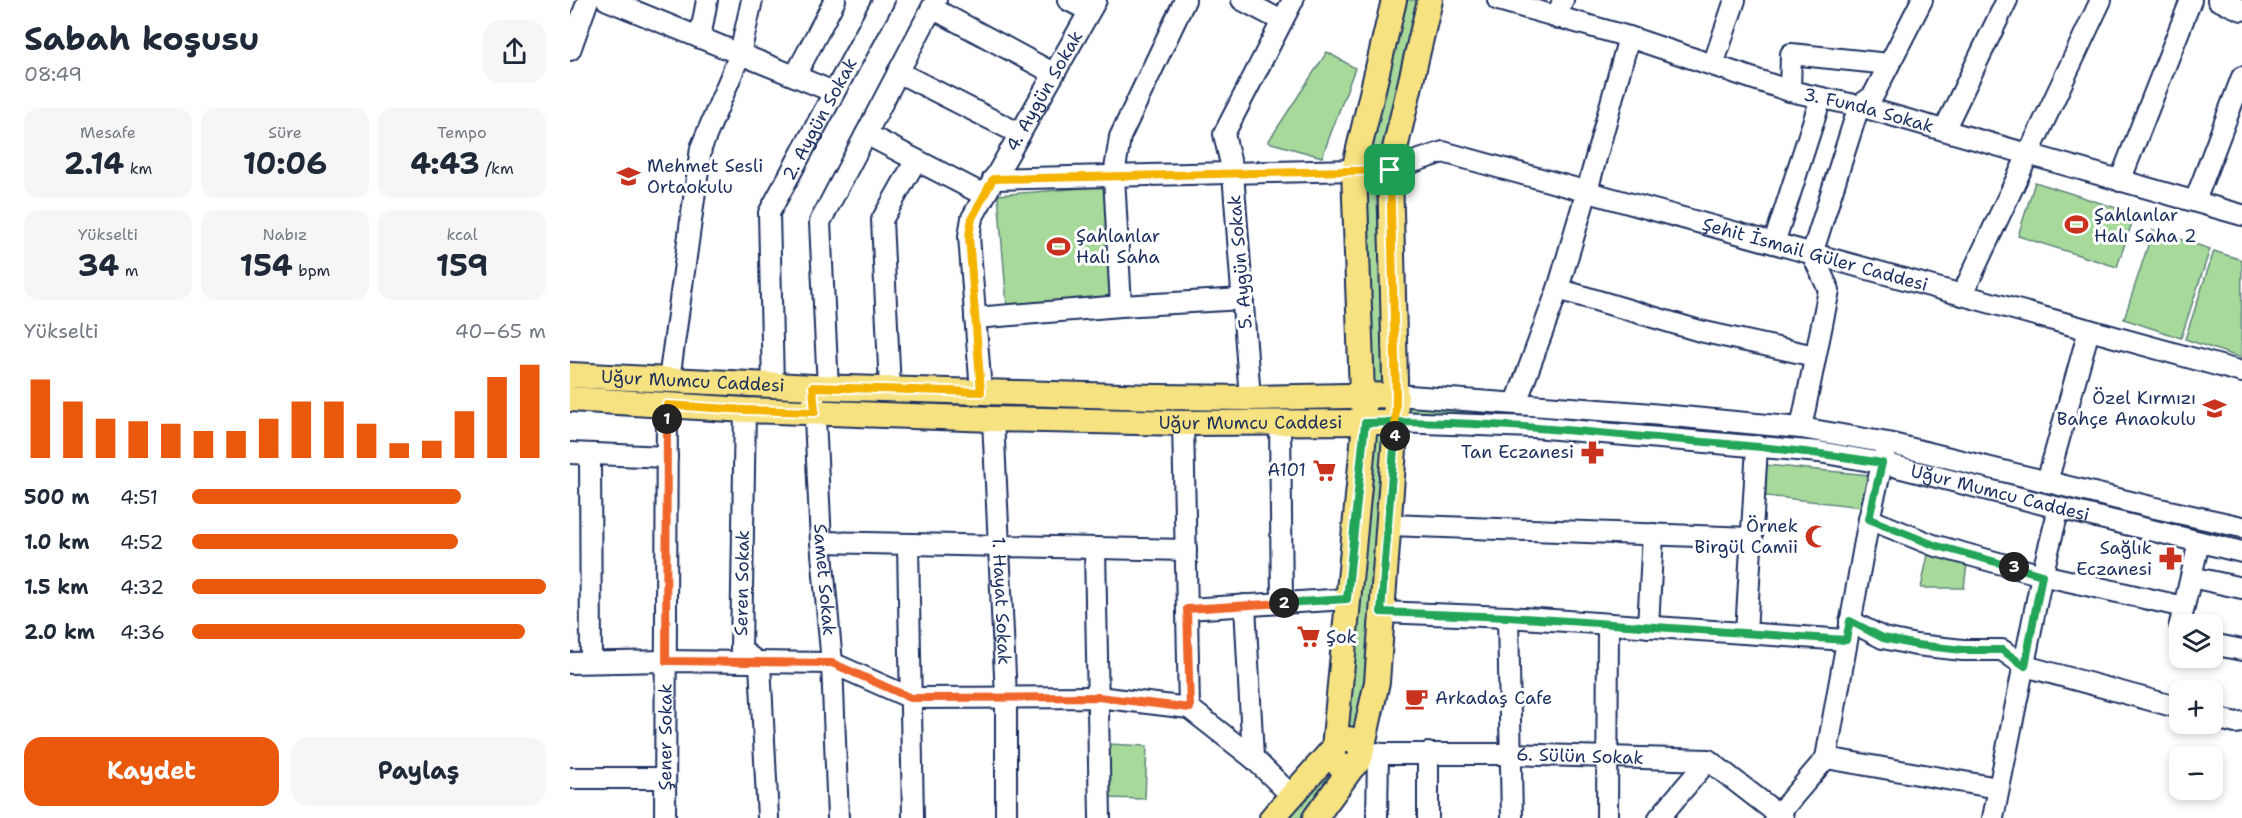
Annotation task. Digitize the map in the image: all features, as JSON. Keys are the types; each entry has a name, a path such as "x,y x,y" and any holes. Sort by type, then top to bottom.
{"main road":[{"path":"1334,748 1365,423 1354,170 1394,0"},
{"path":"1316,818 1364,758 1377,682 1396,422 1390,170 1430,0"},
{"path":"1354,170 1390,170"},
{"name":"Uğur Mumcu Caddesi","path":"570,375 821,388 981,392 1250,398 1396,395"},
{"name":"Uğur Mumcu Caddesi","path":"570,399 746,410 993,419 1183,423 1396,422"},
{"path":"1272,818 1339,742 1350,739 1360,746 1364,758"}],"street":[{"path":"570,50 588,0"},
{"path":"607,0 834,92"},
{"path":"700,38 707,0"},
{"path":"669,380 701,148 740,54 752,0"},
{"path":"795,76 835,0"},
{"name":"2. Aygün Sokak","path":"773,385 769,213 884,0"},
{"path":"1068,0 1093,6"},
{"path":"1121,306 1114,176 1120,137 1185,0"},
{"path":"1242,0 1282,21"},
{"name":"5. Aygün Sokak","path":"1250,398 1233,173 1224,134 1293,0"},
{"name":"3. Funda Sokak","path":"1498,0 1560,9 1629,37 1790,91 1859,106 2242,214"},
{"path":"1713,64 1735,0"},
{"path":"1801,428 1829,290 1812,254 1859,106 1872,96 1922,0"},
{"path":"1944,130 2007,0"},
{"path":"1962,295 2102,0"},
{"path":"2120,181 2191,0"},
{"path":"2218,0 2242,10"},
{"path":"934,4 1053,73"},
{"name":"Samet Sokak","path":"838,818 832,663 821,542 815,412 821,388 820,222 934,4"},
{"name":"4. Aygün Sokak","path":"981,392 969,236 972,218 1093,6"},
{"path":"1516,403 1558,289 1629,37"},
{"path":"1790,91 1791,54 1889,64"},
{"path":"898,72 1020,134"},
{"path":"2195,201 2242,77"},
{"path":"1774,243 1821,98"},
{"path":"866,134 916,160 989,187 1114,176 1354,170"},
{"name":"Şehit İsmail Güler Caddesi","path":"1390,170 1443,152 2242,372"},
{"path":"890,388 882,220 916,160"},
{"path":"1558,289 1700,331 1815,356"},
{"path":"975,318 1243,299"},
{"path":"2047,482 2089,330"},
{"name":"Uğur Mumcu Caddesi","path":"1396,395 1801,428 1888,443 2242,527"},
{"name":"Şener Sokak","path":"665,818 667,405"},
{"name":"Seren Sokak","path":"746,410 741,650 760,664"},
{"name":"1. Hayat Sokak","path":"993,419 1006,697 1006,818"},
{"name":"Uğur Mumcu Caddesi","path":"1396,422 1534,427 1819,452 1882,463 2242,552"},
{"path":"1183,423 1190,708"},
{"path":"1280,423 1282,603"},
{"path":"1659,818 1708,760 1779,816 1826,758 1869,519 1888,443"},
{"path":"1746,633 1758,446"},
{"path":"591,662 580,453 667,457"},
{"path":"1993,818 2042,575 2059,508"},
{"path":"1869,519 1934,545 2042,575 2169,622"},
{"path":"1389,525 1752,538"},
{"path":"1647,627 1653,534"},
{"path":"821,542 1186,550"},
{"path":"2183,614 2199,542"},
{"path":"908,544 913,818"},
{"path":"1095,548 1100,818"},
{"path":"2191,577 2242,588"},
{"path":"1187,609 1347,599"},
{"path":"1245,605 1253,758"},
{"path":"1381,612 1508,617 1746,633 1848,630 1917,645 1963,650 2002,650 2025,666 2169,705"},
{"path":"1508,617 1512,818"},
{"path":"1607,818 1608,624"},
{"path":"2223,646 2242,650"},
{"path":"570,663 666,661 760,664 832,663 911,698 1098,697 1190,708 1253,758 1292,795"},
{"path":"760,664 768,818"},
{"path":"2223,720 2242,722"},
{"path":"1428,753 1428,818"},
{"name":"6. Sülün Sokak","path":"1364,758 1428,753 1708,760"},
{"path":"1364,758 1377,818"},
{"path":"1826,758 1998,788"},
{"path":"570,778 665,778"}],"green space":[{"path":"1405,0 1419,0 1382,154 1373,154 1372,145"},
{"path":"1327,52 1355,68 1322,157 1268,142"},
{"name":"Şahlanlar Halı Saha 2","path":"2035,182 2135,214 2117,267 2018,236"},
{"path":"1370,185 1375,187 1377,192 1384,383 1373,387 1365,187"},
{"name":"Şahlanlar Halı Saha","path":"1109,186 1118,298 1007,306 998,195"},
{"name":"Şahlanlar Halı Saha 2","path":"2153,230 2210,249 2181,338 2124,319"},
{"name":"Şahlanlar Halı Saha 2","path":"2214,251 2242,260 2241,358 2185,339"},
{"path":"570,385 801,395 800,404 570,392"},
{"path":"818,397 1352,402 1354,415 818,404"},
{"path":"1406,403 1753,429 1876,446 1875,452 1732,434 1496,414 1405,415"},
{"path":"1385,427 1369,660 1358,738 1344,734 1353,685 1373,432"},
{"path":"1765,465 1869,475 1862,507 1766,496"},
{"path":"1928,554 1967,564 1964,588 1921,588"},
{"path":"1108,744 1147,746 1145,799 1106,798"},
{"path":"1332,764 1342,771 1303,818 1284,818"}],"place":[{"name":"Mehmet Sesli Ortaokulu","path":"629,176"},
{"name":"Şahlanlar Halı Saha 2","path":"2076,225"},
{"name":"Şahlanlar Halı Saha","path":"1058,246"},
{"name":"Özel Kırmızı Bahçe Anaokulu","path":"2214,408"},
{"name":"Tan Eczanesi","path":"1592,452"},
{"name":"A101","path":"1324,470"},
{"name":"Örnek Birgül Camii","path":"1816,536"},
{"name":"Sağlık Eczanesi","path":"2170,558"},
{"name":"Şok","path":"1308,637"},
{"name":"Arkadaş Cafe","path":"1417,698"}],"route":[{"path":"1390,170 993,179 972,218 969,236 981,392 813,387 815,412 667,405 666,661 760,664 832,663 911,698 1098,697 1190,708 1187,609 1347,599 1365,423 1396,422 1437,422 1534,427 1758,446 1819,452 1882,463 1869,519 1934,545 2042,575 2025,666 2002,650 1963,650 1917,645 1883,638 1850,621 1846,640 1508,617 1381,612 1396,422 1390,170"}]}
